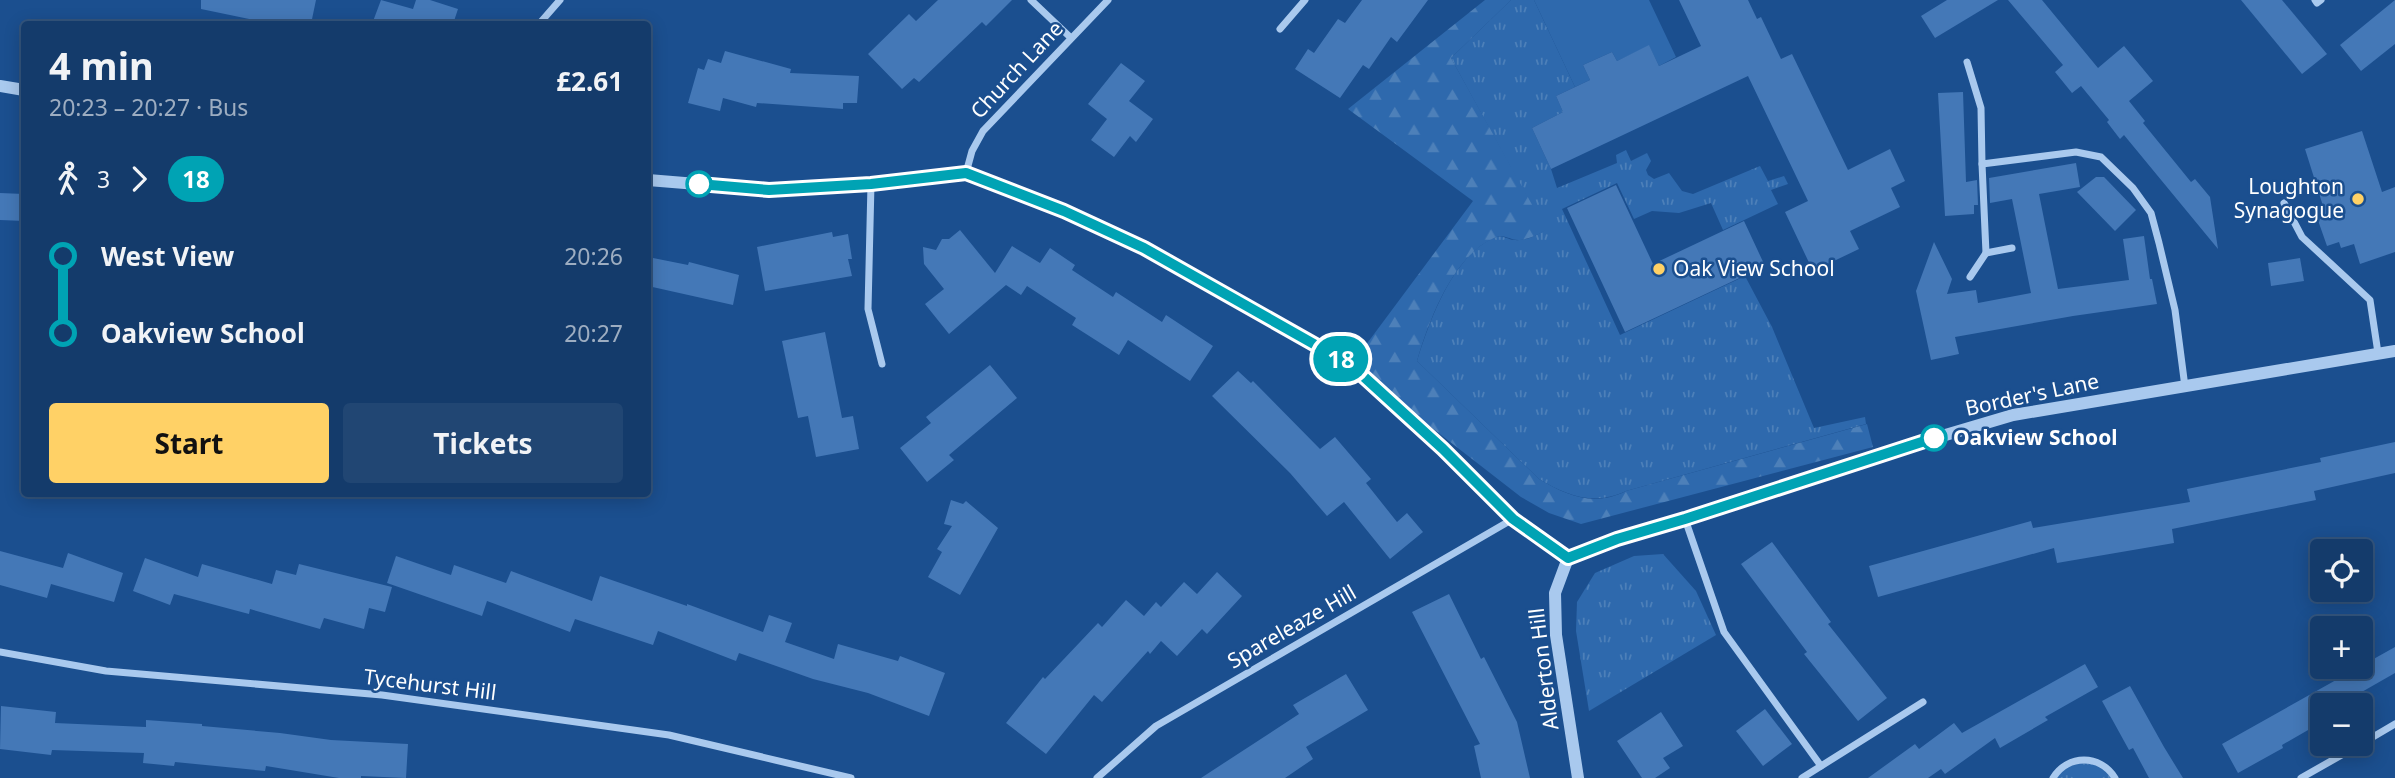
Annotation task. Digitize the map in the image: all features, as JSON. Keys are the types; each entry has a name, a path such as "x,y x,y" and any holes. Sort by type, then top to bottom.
{"street":[{"path":"542,21 560,0"},
{"path":"1031,0 1070,37"},
{"name":"Church Lane","path":"966,173 972,151 984,131 1070,37 1108,0"},
{"path":"2315,0 2317,3 2321,0"},
{"path":"1280,29 1304,1"},
{"path":"1967,62 1981,108 1986,253 1970,277"},
{"path":"0,86 21,90"},
{"path":"1983,164 2076,152 2101,157 2133,188 2151,213 2159,243 2175,310 2185,387"},
{"path":"651,180 769,190 871,184 966,173 1064,211 1144,248 1351,365 1443,449 1513,519 1568,558"},
{"path":"871,184 868,309 882,365"},
{"path":"2284,203 2302,237 2370,300 2378,353"},
{"path":"1986,253 2012,248"},
{"name":"Border's Lane","path":"1568,558 1617,539 2013,415 2395,351"},
{"name":"Spareleaze Hill","path":"1097,778 1156,726 1513,519"},
{"path":"1685,519 1724,632 1821,766"},
{"name":"Alderton Hill","path":"1568,558 1555,593 1556,635 1578,778"},
{"name":"Tycehurst Hill","path":"0,652 106,671 382,695 668,735 851,778"},
{"path":"1802,778 1923,702"},
{"path":"2373,737 2395,724"},
{"path":"2301,778 2340,756"},
{"path":"2053,778 2067,763 2080,760 2094,760 2110,769 2115,778"}],"green space":[{"path":"1485,0 1511,0 1451,58 1546,230 1520,240 1494,238 1466,259 1436,309 1417,361 1539,479 1581,497 1592,499 1615,496 1867,424 1873,447 1581,524 1549,513 1521,497 1351,365 1473,201 1348,109"},
{"path":"1511,0 1534,0 1575,87 1556,96 1563,112 1532,128 1557,188 1617,163 1616,155 1626,150 1631,161 1647,153 1651,161 1646,170 1648,175 1654,179 1669,173 1682,191 1693,194 1760,166 1768,181 1784,176 1788,184 1771,190 1778,204 1723,230 1711,203 1679,213 1652,211 1634,219 1617,183 1562,209 1620,335 1745,276 1772,327 1814,428 1865,417 1866,424 1615,495 1603,498 1581,497 1539,479 1417,361 1436,309 1466,259 1479,247 1497,237 1523,240 1545,230 1451,58"},
{"path":"1534,0 1649,0 1676,57 1659,66 1649,46 1617,61 1612,52 1583,65 1590,80 1575,87"},
{"path":"1663,554 1696,591 1716,635 1589,711 1576,631 1577,602 1595,573 1634,556"},
{"path":"2094,760 2115,778 2053,778 2067,763"}],"building":[{"path":"201,0 316,0 312,21 254,21 201,9"},
{"path":"381,0 413,9 416,0 430,0 458,9 454,21 373,21"},
{"path":"938,0 1012,0 986,26 982,22 919,82 914,78 902,89 868,54 909,14 916,21"},
{"path":"1362,0 1428,0 1397,42 1391,37 1369,69 1363,65 1340,98 1295,69 1308,49 1314,53 1338,19 1345,23"},
{"path":"1679,0 1748,0 1757,19 1761,17 1781,59 1792,54 1848,170 1890,149 1905,181 1891,188 1900,207 1850,231 1859,249 1813,271 1785,212 1808,201 1748,76 1551,169 1532,128 1563,112 1556,96 1590,80 1583,65 1612,52 1617,61 1649,45 1659,66 1701,46"},
{"path":"1947,0 1998,0 1935,38 1921,16"},
{"path":"2008,0 2042,0 2098,68 2124,46 2153,81 2129,101 2145,121 2143,123 2191,182 2195,179 2210,197 2218,249 2124,135 2120,139 2107,122 2109,120 2081,86 2072,93 2055,72 2063,65"},
{"path":"2241,0 2282,0 2327,54 2302,74"},
{"path":"2395,0 2395,44 2361,71 2340,45"},
{"path":"725,51 791,69 790,73 859,76 857,103 843,103 843,109 757,103 756,107 723,98 720,111 688,103 698,68 704,70 708,59 721,63"},
{"path":"1121,63 1145,81 1129,101 1153,119 1136,142 1130,136 1114,157 1091,140 1107,119 1088,104"},
{"path":"1963,92 1966,182 1977,180 1978,205 1974,205 1974,214 1945,216 1938,93"},
{"name":"Loughton Synagogue","path":"2362,131 2382,192 2395,187 2395,252 2360,264 2354,244 2341,248 2339,242 2327,246 2314,209 2323,206 2305,149"},
{"path":"2076,163 2080,187 2039,194 2058,289 2129,280 2123,239 2144,236 2150,279 2157,304 1955,337 1959,354 1931,360 1916,291 1934,242 1952,279 1947,294 1976,290 1978,303 2031,293 2012,199 1990,203 1989,178"},
{"path":"2096,177 2104,177 2136,210 2115,231 2077,192"},
{"path":"1616,185 1653,264 1744,221 1765,266 1625,332 1567,208"},
{"path":"0,193 21,194 21,221 0,220"},
{"path":"960,230 995,273 1012,246 1040,263 1050,248 1075,265 1072,270 1113,297 1116,292 1162,322 1166,315 1213,346 1190,381 1128,340 1119,355 1072,325 1076,318 1027,286 1021,295 1006,285 949,334 925,304 944,289 924,264 923,247 936,250 942,239 949,239"},
{"path":"832,232 833,237 848,234 852,259 848,259 852,276 765,291 757,247"},
{"path":"651,258 688,265 689,262 739,275 733,305 651,287"},
{"path":"2300,258 2304,281 2271,286 2268,263"},
{"path":"825,332 842,418 853,416 859,449 816,457 808,416 798,418 782,341"},
{"path":"990,365 1017,398 949,455 954,460 927,482 900,448 931,423 926,417"},
{"path":"1238,371 1251,383 1253,381 1320,449 1335,437 1371,479 1366,483 1397,522 1407,513 1423,532 1390,559 1344,502 1327,516 1290,473 1212,396"},
{"path":"2395,442 2395,473 2314,491 2316,500 2172,529 2174,543 2057,563 2054,548 1878,597 1869,566 2031,521 2033,528 2190,502 2187,489 2321,462 2320,458"},
{"path":"951,500 963,504 966,501 998,528 960,595 928,577 942,552 937,549 952,526 944,524"},
{"path":"1772,542 1831,622 1828,624 1887,698 1858,721 1804,654 1807,652 1741,564"},
{"path":"0,551 63,568 68,553 123,573 114,602 51,584 47,598 0,585"},
{"path":"396,556 451,575 454,565 506,583 511,571 592,601 600,576 763,632 769,615 792,623 785,642 834,659 838,644 898,661 900,656 945,673 929,716 868,693 813,679 739,653 736,661 658,631 653,645 575,619 570,632 487,601 482,616 387,583"},
{"path":"145,558 198,577 202,564 272,584 276,570 296,575 299,564 392,587 385,612 369,608 364,629 324,618 320,629 250,609 249,614 174,594 170,605 133,591"},
{"path":"1217,572 1242,596 1207,634 1202,629 1177,656 1161,641 1150,654 1148,651 1102,702 1094,695 1046,754 1006,723 1043,677 1045,679 1098,623 1102,627 1126,600 1144,616 1156,602 1161,607 1184,582 1197,594"},
{"path":"1449,594 1481,659 1484,657 1517,722 1530,778 1481,778 1474,746 1480,744 1412,612"},
{"path":"2395,647 2395,673 2360,693 2313,693 2338,679 2373,679 2373,659"},
{"path":"2085,664 2098,687 2045,717 2048,720 2000,748 1995,738 1945,774 1941,769 1928,778 1868,778 1915,744 1919,749 1954,723 1962,733"},
{"path":"1346,674 1368,710 1306,747 1313,759 1285,778 1201,778 1299,714 1293,705"},
{"path":"2130,686 2183,778 2149,778 2133,748 2129,750 2102,701"},
{"path":"2310,695 2310,729 2282,745 2283,748 2238,773 2222,744"},
{"path":"1,706 56,712 55,723 146,727 146,720 331,740 408,744 406,778 339,778 266,766 265,771 175,762 174,766 143,763 144,753 52,750 51,755 0,749"},
{"path":"1765,709 1792,744 1763,766 1736,731"},
{"path":"1661,712 1683,746 1663,758 1670,768 1655,778 1642,778 1617,741"}],"bus line":[{"name":"18","path":"699,184 769,190 871,184 966,173 1064,211 1144,248 1351,365 1443,449 1513,519 1568,558 1617,539 1934,438"}],"place":[{"name":"Loughton Synagogue","path":"2358,199"},
{"name":"Oak View School","path":"1659,269"},
{"name":"Oakview School","path":"1934,438"}]}
